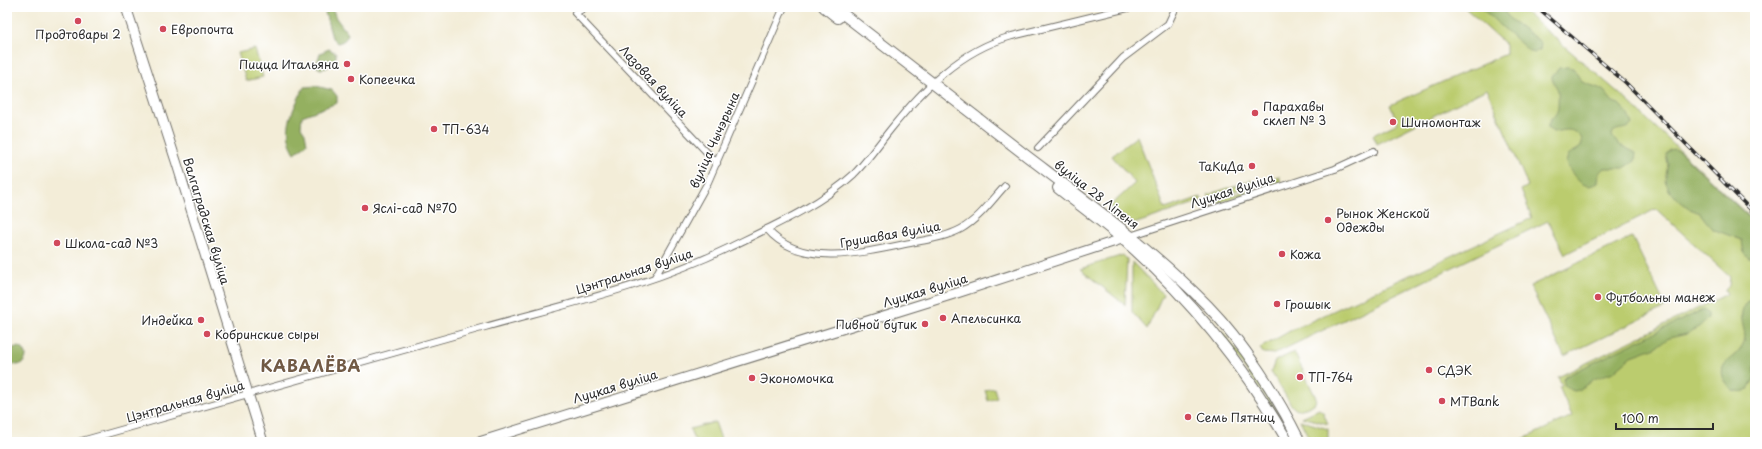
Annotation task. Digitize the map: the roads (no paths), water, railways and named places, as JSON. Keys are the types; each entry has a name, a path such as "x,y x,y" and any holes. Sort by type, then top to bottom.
{"main road":[{"name":"Валгаградская вуліца","path":"126,7 177,164 263,442"},
{"name":"вуліца 28 Ліпеня","path":"824,7 930,85"},
{"name":"вуліца 28 Ліпеня","path":"834,7 930,85 1179,278 1221,322 1260,375 1300,442"},
{"name":"вуліца 28 Ліпеня","path":"1126,238 1210,329 1251,381 1288,442"},
{"name":"Луцкая вуліца","path":"479,442 969,289 1126,238"},
{"path":"1210,329 1221,322"}],"street":[{"name":"Лазовая вуліца","path":"586,7 575,13 717,163"},
{"name":"вуліца Чычэрына","path":"654,277 696,206 717,163 784,7"},
{"name":"Цэнтральная вуліца","path":"78,442 605,293 710,256 766,229 829,194 847,180 865,161 908,108 930,85 966,56 992,42 1132,7"},
{"path":"1038,148 1126,55 1168,24 1176,7"},
{"name":"Луцкая вуліца","path":"1126,238 1335,169 1374,151"},
{"name":"Грушавая вуліца","path":"766,229 783,243 812,253 843,255 880,249 937,238 962,228 974,220 1005,186"}],"railway":[{"path":"1537,7 1626,83 1755,214"}],"place":[{"name":"Продтовары 2","path":"78,21"},
{"name":"Европочта","path":"163,29"},
{"name":"Пицца Итальяна","path":"347,64"},
{"name":"Копеечка","path":"351,79"},
{"name":"Парахавы склеп № 3","path":"1255,113"},
{"name":"Шиномонтаж","path":"1393,122"},
{"name":"ТП-634","path":"434,129"},
{"name":"ТаКиДа","path":"1252,166"},
{"name":"Яслі-сад №70","path":"365,208"},
{"name":"Рынок Женской Одежды","path":"1328,220"},
{"name":"Школа-сад №3","path":"57,243"},
{"name":"Кожа","path":"1282,254"},
{"name":"Футбольны манеж","path":"1598,297"},
{"name":"Грошык","path":"1277,304"},
{"name":"Апельсинка","path":"943,318"},
{"name":"Индейка","path":"201,320"},
{"name":"Пивной бутик","path":"925,324"},
{"name":"Кобринские сыры","path":"207,334"},
{"name":"СДЭК","path":"1429,370"},
{"name":"ТП-764","path":"1300,377"},
{"name":"Экономочка","path":"752,378"},
{"name":"MTBank","path":"1442,401"},
{"name":"Семь Пятниц","path":"1188,417"}],"district":[{"name":"КАВАЛЁВА","path":"311,365"}]}
